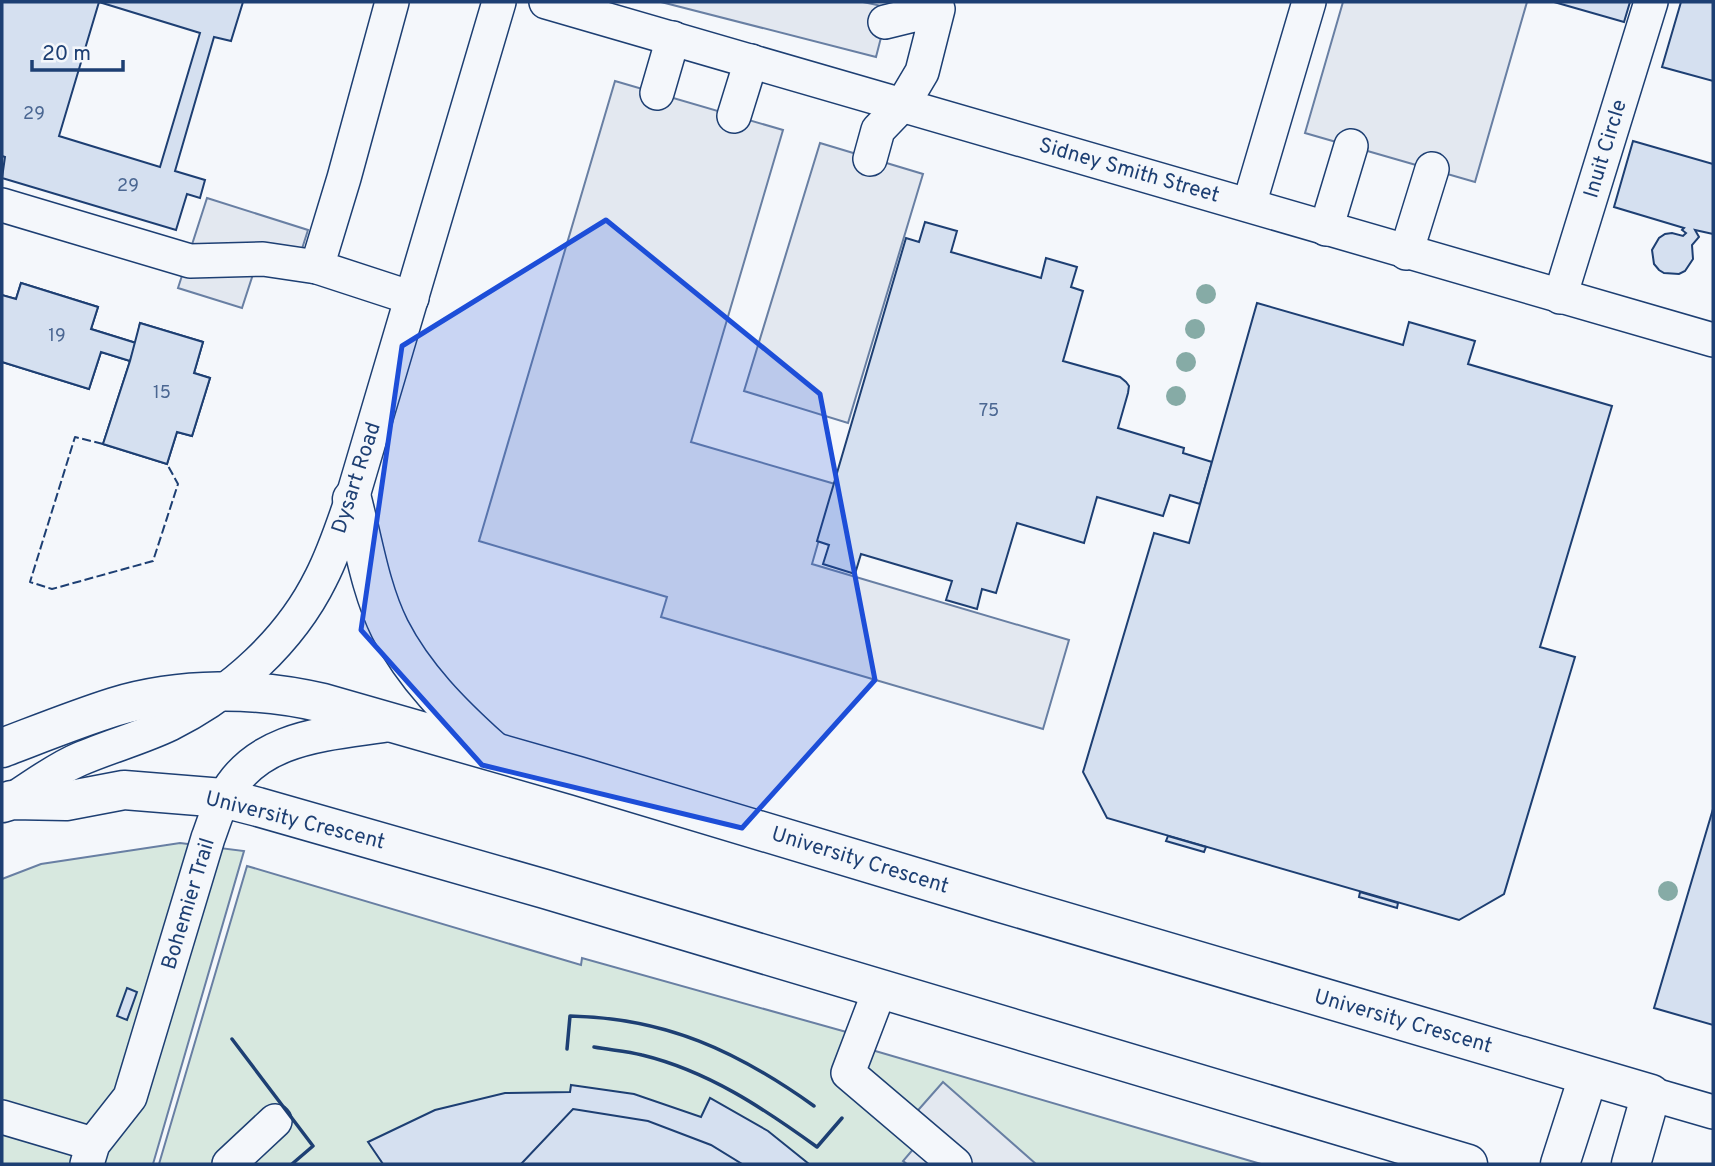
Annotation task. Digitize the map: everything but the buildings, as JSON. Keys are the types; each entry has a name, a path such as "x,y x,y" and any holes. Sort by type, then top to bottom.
{"main road":[{"path":"352,499 374,586 389,628 410,663 426,683 495,753"},
{"name":"University Crescent","path":"2,748 126,704 165,697 219,693 299,697 591,779 1651,1094"},
{"name":"University Crescent","path":"7,802 66,801 124,790 223,798 545,889 1468,1164"},
{"path":"1560,1164 1588,1077"},
{"path":"1631,1164 1651,1094"},
{"path":"1375,1136 1407,1164"}],"street":[{"path":"317,267 393,2"},
{"name":"Dysart Road","path":"7,802 77,760 149,733 188,714 219,693 267,653 298,617 321,578 352,499 499,2"},
{"name":"Sidney Smith Street","path":"546,2 1713,340"},
{"path":"1249,205 1309,2"},
{"name":"Inuit Circle","path":"1560,297 1651,2"},
{"path":"885,22 940,5"},
{"path":"870,159 878,130 902,104 922,72 940,5"},
{"path":"657,93 673,38"},
{"path":"734,116 751,61"},
{"path":"1326,229 1351,146"},
{"path":"1406,253 1432,170"},
{"path":"2,205 190,261 263,259 317,267 412,298"},
{"name":"Bohemier Trail","path":"2,1117 90,1154 130,1097 208,838 223,798 243,771 265,753 280,746 314,736 393,724"},
{"path":"880,989 848,1073 955,1164"},
{"name":"University Crescent","path":"1651,1094 1713,1112"},
{"path":"229,1164 275,1121"}],"highlighted area":[{"path":"606,220 820,394 875,680 742,828 482,765 361,630 402,346"}],"shaded area":[{"path":"661,2 863,2 882,6 885,22 876,57"},
{"path":"1343,2 1527,2 1475,182 1305,133"},
{"path":"615,81 783,130 691,442 835,484 812,564 1069,640 1043,729 661,617 667,597 479,541"},
{"path":"820,143 923,174 848,423 744,391"},
{"path":"207,198 308,230 293,277 256,265 242,308 178,288"},
{"path":"180,843 244,851 153,1164 2,1164 2,879 41,864"},
{"path":"247,866 581,965 582,958 850,1033 848,1043 1261,1164 159,1164"},
{"path":"943,1082 1036,1164 907,1164 903,1161 921,1140 905,1125"}],"fence":[{"path":"103,444 75,437 30,582 52,589 153,561 178,484 167,464"}],"wall":[{"path":"567,1049 570,1016 638,1023 699,1041 728,1054 757,1069 814,1106"},
{"path":"232,1039 313,1146 292,1164"},
{"path":"594,1047 630,1052 690,1071 734,1092 817,1147 842,1118"}]}
